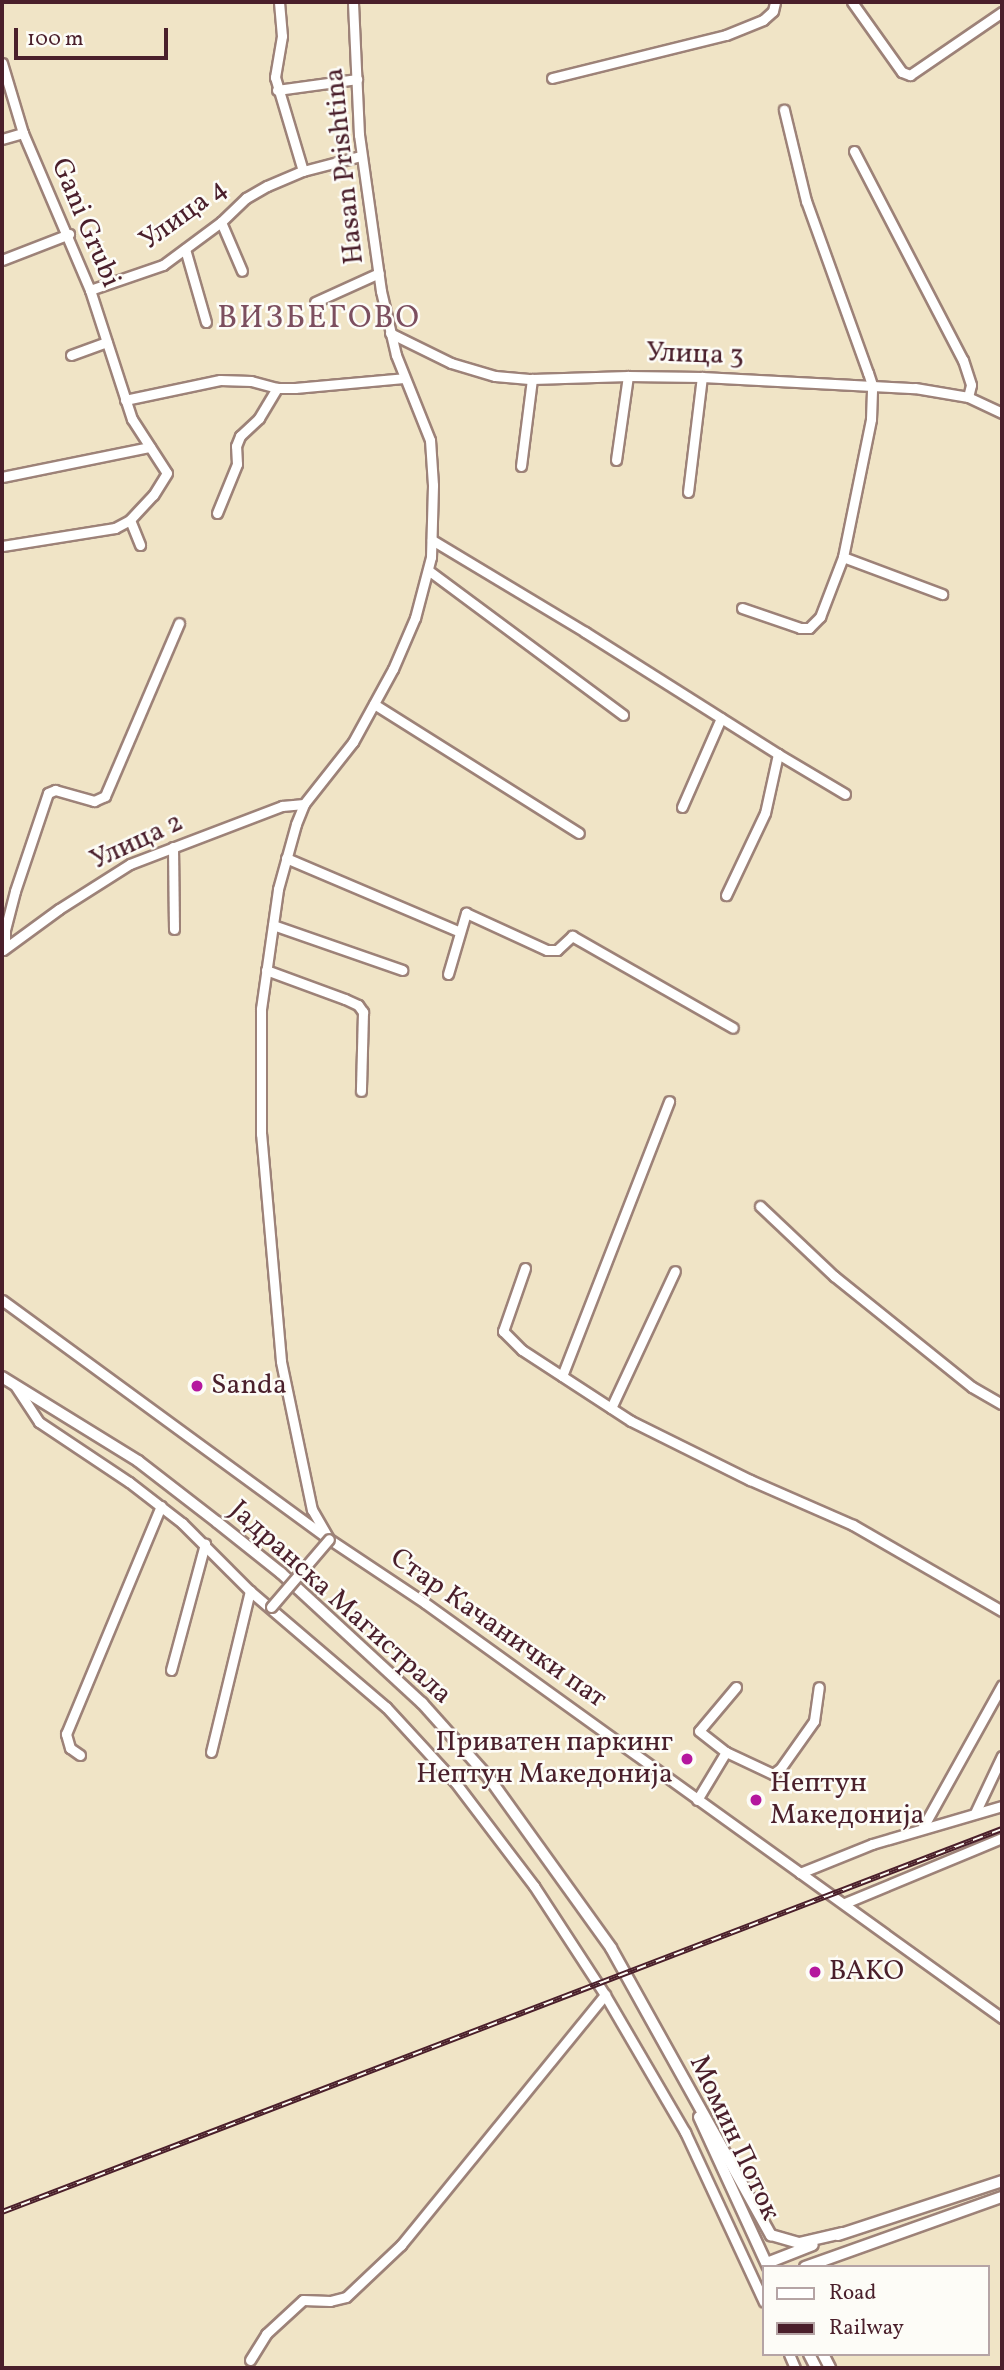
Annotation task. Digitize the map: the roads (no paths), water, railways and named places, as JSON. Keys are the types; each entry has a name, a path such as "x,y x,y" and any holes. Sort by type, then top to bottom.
{"street":[{"path":"279,2 282,36 275,77 303,172"},
{"name":"Hasan Prishtina","path":"304,804 338,762 374,704 415,618 428,570 432,540 431,447 390,333 361,156 353,2"},
{"path":"552,78 726,35 763,20 773,11 775,2"},
{"path":"852,2 902,72 911,75 1002,12"},
{"name":"Gani Grubi","path":"2,64 23,133 69,234 90,290 132,419 167,472 153,495 130,520 104,530 2,546"},
{"path":"277,90 357,79"},
{"path":"742,608 800,628 809,628 820,617 843,556 871,419 872,385 806,201 784,110"},
{"path":"2,139 23,133"},
{"path":"854,151 963,360 971,385 968,397"},
{"name":"Улица 4","path":"90,290 163,265 221,222 246,198 303,172 361,156"},
{"path":"221,222 242,271"},
{"path":"2,260 69,234"},
{"path":"185,249 206,322"},
{"path":"315,302 379,273"},
{"name":"Улица 3","path":"390,333 467,369 531,379 702,377 915,388 968,397 1002,413"},
{"path":"71,355 107,342"},
{"path":"616,460 628,376"},
{"path":"688,492 702,377"},
{"path":"125,400 220,380 251,381 277,388 404,378"},
{"path":"521,466 531,379"},
{"path":"217,513 237,464 236,446 240,436 259,418 277,388"},
{"path":"2,477 150,447"},
{"path":"130,520 140,545"},
{"path":"432,540 845,794"},
{"path":"843,556 943,594"},
{"path":"428,570 623,715"},
{"path":"3,949 15,891 48,793 55,790 94,801 105,796 179,623"},
{"path":"374,704 579,833"},
{"path":"682,807 721,719"},
{"path":"726,895 765,813 778,754"},
{"path":"271,1607 329,1539 312,1510 281,1361 261,1134 260,1034 265,970 286,858 304,804"},
{"name":"Улица 2","path":"3,949 109,875 173,847 282,806 304,804"},
{"path":"173,847 174,929"},
{"path":"286,858 458,931"},
{"path":"448,974 458,931 466,913 547,950 557,950 572,936 733,1028"},
{"path":"273,925 402,970"},
{"path":"265,970 358,1005 363,1012 361,1091"},
{"path":"562,1376 669,1101"},
{"path":"760,1206 845,1285 972,1387 1002,1404"},
{"path":"525,1268 503,1331 522,1350 611,1409 750,1480 852,1525 1002,1611"},
{"path":"611,1409 675,1271"},
{"name":"Стар Качанички пат","path":"2,1300 329,1539 425,1603 1002,2018"},
{"name":"Јадранска Магистрала","path":"2,1377 138,1461 217,1522 281,1573 422,1703 489,1778 534,1840 611,1948 657,2029"},
{"path":"16,1387 39,1422 161,1506 205,1544 250,1591 386,1707 447,1773 534,1886 606,1995 685,2132 762,2298"},
{"path":"80,1755 70,1748 66,1734 161,1506"},
{"path":"171,1670 205,1544"},
{"path":"211,1752 250,1591"},
{"path":"923,1828 1002,1685"},
{"path":"736,1687 699,1731 726,1752 773,1774 780,1769 814,1721 819,1687"},
{"path":"697,1800 726,1752"},
{"path":"975,1813 1002,1756"},
{"path":"800,1873 923,1828 1002,1806"},
{"path":"845,1903 1002,1838"},
{"path":"250,2360 266,2333 303,2300 330,2301 346,2297 401,2245 606,1995"},
{"path":"657,2029 771,2235 799,2243 842,2233 1002,2182"},
{"name":"Момин Поток","path":"657,2029 767,2265"},
{"path":"811,2265 1002,2198"},
{"path":"828,2265 1002,2198"},
{"path":"767,2265 842,2233"}],"railway":[{"path":"2,2212 1002,1829"}],"place":[{"name":"Sanda","path":"197,1386"},
{"name":"Приватен паркинг Нептун Македонија","path":"687,1759"},
{"name":"Нептун Македонија","path":"756,1800"},
{"name":"BAKO","path":"815,1972"}],"district":[{"name":"ВИЗБЕГОВО","path":"319,319"}]}
